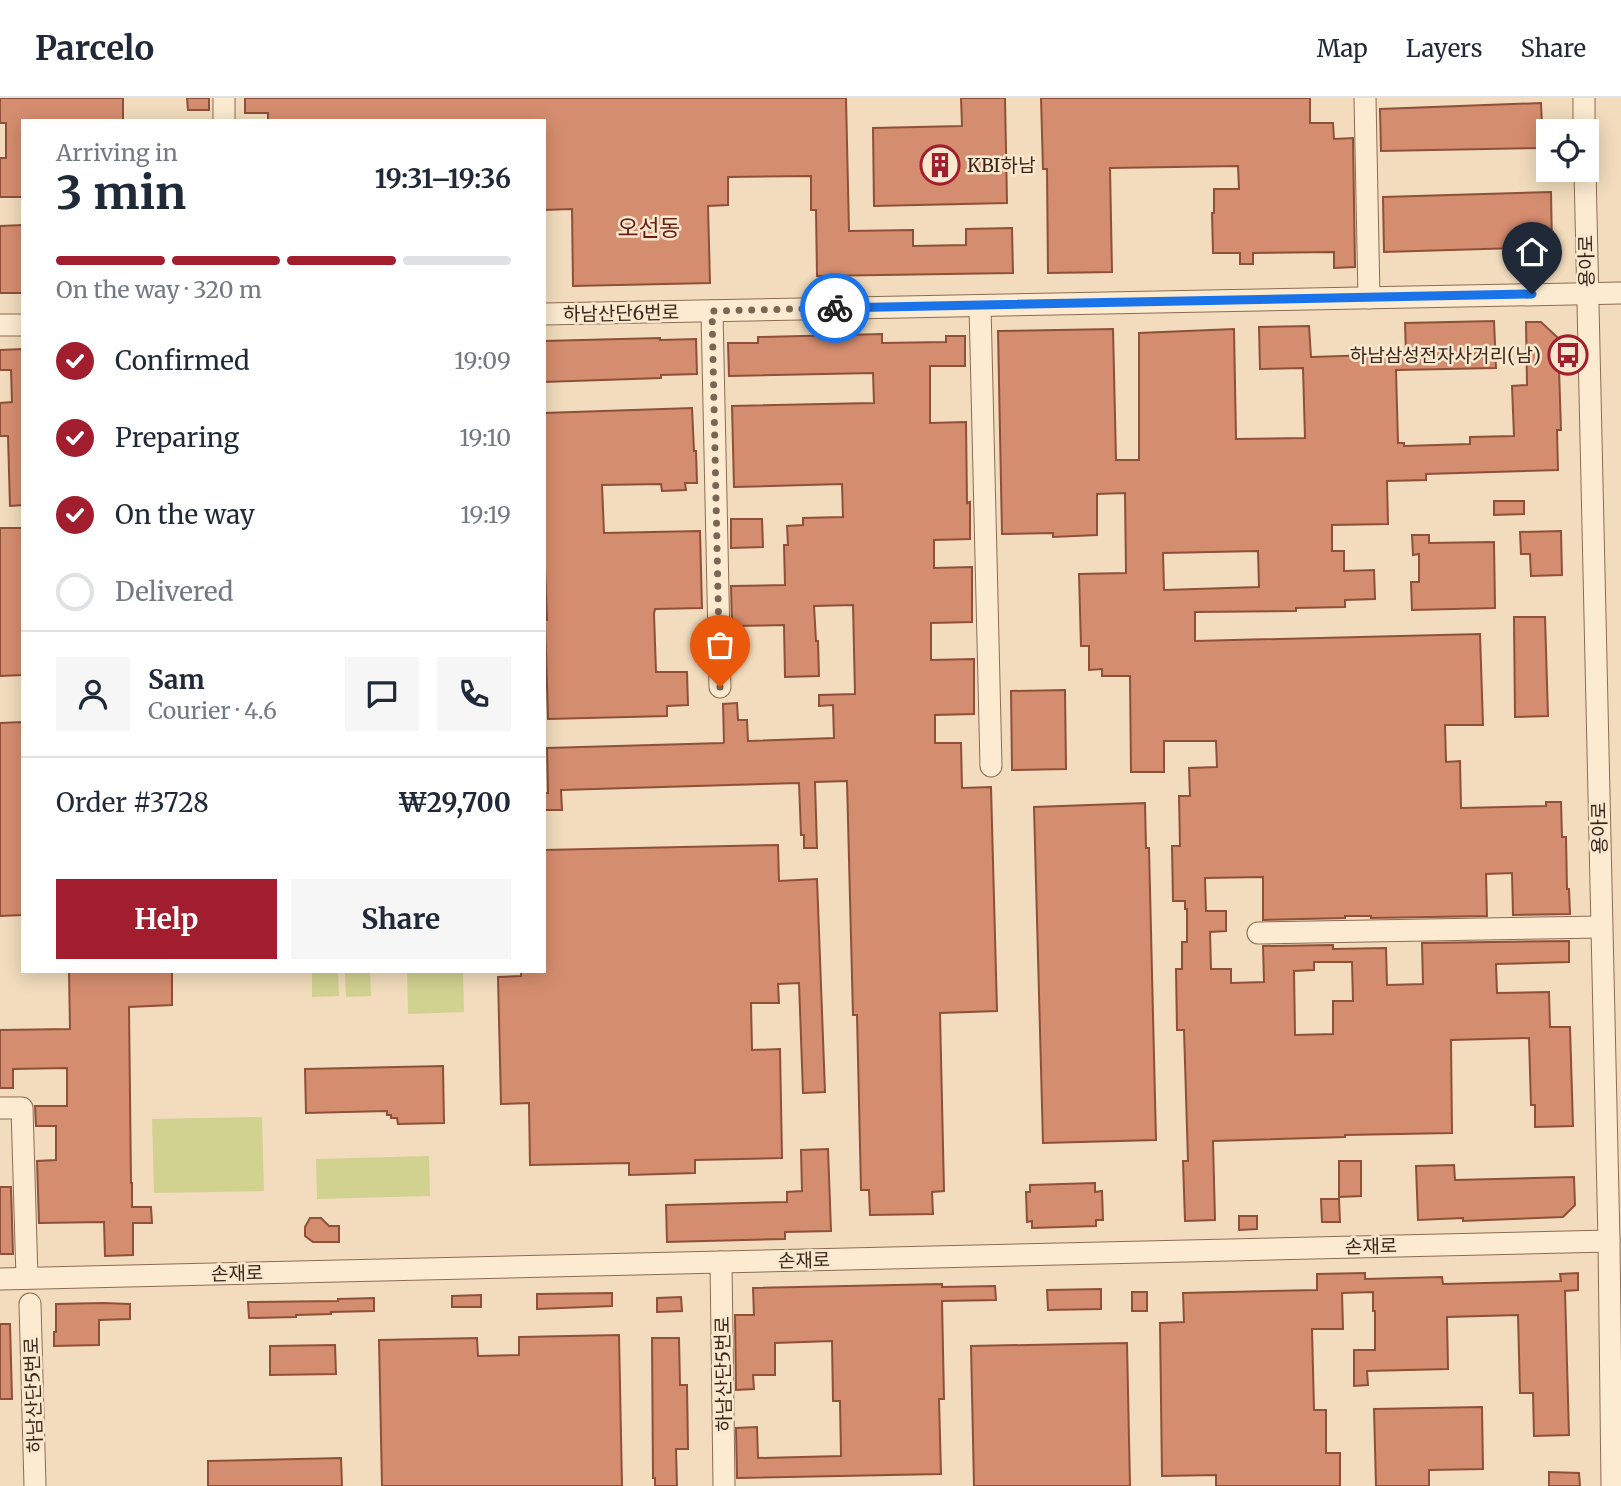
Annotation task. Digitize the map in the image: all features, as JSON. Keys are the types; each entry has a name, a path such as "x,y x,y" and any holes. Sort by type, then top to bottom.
{"street":[{"path":"224,98 224,119"},
{"path":"1365,98 1369,298"},
{"path":"1584,98 1584,119"},
{"name":"용아로","path":"1585,182 1612,1486"},
{"name":"하남산단6번로","path":"546,314 1621,293"},
{"path":"981,306 991,765"},
{"path":"712,311 720,687"},
{"path":"0,325 21,325"},
{"path":"1258,933 1601,927"},
{"path":"0,1108 22,1108 27,1278"},
{"name":"손재로","path":"0,1279 1609,1241"},
{"name":"하남산단5번로","path":"721,1262 724,1486"},
{"name":"하남산단5번로","path":"30,1304 35,1486"}],"green space":[{"path":"312,973 338,973 339,996 312,997"},
{"path":"345,973 370,973 371,996 346,997"},
{"path":"407,973 463,973 464,1012 408,1014"},
{"path":"262,1117 264,1191 154,1193 152,1119"},
{"path":"429,1156 430,1196 317,1199 316,1159"}],"building":[{"path":"0,98 123,98 123,119 21,119 21,197 0,197 0,158 6,158 6,123 0,123"},
{"path":"187,98 209,98 209,110 188,110"},
{"path":"245,98 846,98 849,231 913,230 913,246 966,245 966,229 1012,228 1013,273 817,276 816,210 811,210 811,176 728,177 728,205 708,206 710,283 573,286 572,209 546,210 546,119 268,119 268,113 245,113"},
{"name":"KBI하남","path":"961,98 1005,98 1007,203 874,206 873,128 962,126"},
{"path":"1041,98 1310,98 1310,123 1333,123 1334,139 1353,138 1355,267 1334,268 1334,252 1253,253 1253,264 1240,264 1240,253 1213,253 1214,189 1239,189 1238,166 1110,168 1112,272 1048,273 1047,169 1043,169"},
{"path":"1541,103 1542,119 1536,119 1536,148 1381,151 1380,109"},
{"path":"1551,192 1552,247 1384,252 1383,197"},
{"path":"21,225 21,293 0,293 0,226"},
{"path":"1494,321 1496,368 1396,370 1398,443 1404,443 1404,446 1470,444 1470,437 1514,436 1512,386 1527,385 1526,322 1541,322 1558,338 1561,430 1557,430 1558,470 1426,474 1426,480 1387,481 1388,524 1332,525 1332,551 1344,551 1344,571 1374,570 1375,599 1345,600 1345,607 1296,608 1296,611 1195,612 1195,641 1480,634 1483,725 1445,725 1446,762 1460,761 1461,808 1546,806 1546,802 1561,802 1562,837 1566,837 1570,914 1513,915 1512,873 1486,874 1487,916 1345,916 1263,920 1263,877 1205,878 1206,911 1226,911 1226,931 1210,932 1211,969 1231,969 1231,983 1264,982 1263,946 1333,945 1333,949 1386,948 1387,985 1423,984 1422,943 1569,941 1569,962 1496,964 1497,993 1549,992 1550,1027 1570,1027 1573,1126 1535,1127 1535,1105 1531,1105 1529,1038 1451,1040 1452,1133 1213,1141 1215,1220 1185,1221 1183,1161 1188,1161 1184,1030 1177,1030 1176,969 1182,969 1182,942 1187,942 1187,909 1185,901 1173,901 1172,846 1180,846 1179,796 1190,796 1189,768 1217,767 1216,741 1164,741 1164,772 1131,772 1130,676 1102,676 1102,669 1089,670 1089,646 1081,646 1079,574 1126,573 1125,493 1097,494 1097,535 1053,537 1053,533 1002,534 998,331 1113,329 1116,460 1139,460 1139,333 1234,329 1236,439 1305,438 1303,368 1260,369 1259,327 1309,326 1311,357 1406,354 1405,323","holes":["1258,551 1259,587 1164,590 1163,553","1314,962 1352,962 1353,1001 1333,1001 1333,1034 1295,1035 1294,971 1314,970"]},
{"path":"882,334 882,343 946,342 946,336 965,336 965,366 930,366 930,423 966,422 970,539 934,540 934,568 972,567 972,622 931,623 931,660 974,659 974,714 935,715 935,743 961,743 962,788 991,787 997,1011 940,1013 944,1191 932,1192 933,1214 870,1215 869,1190 861,1190 847,781 815,782 817,848 804,848 799,783 561,790 562,810 546,810 547,748 723,743 723,704 737,703 738,720 747,720 748,741 834,738 833,705 819,706 819,695 855,694 853,605 814,606 819,676 785,677 784,625 732,626 731,586 785,585 784,545 788,545 787,526 803,525 803,518 843,517 842,484 734,487 732,406 874,403 873,373 729,376 728,343 758,343 758,337"},
{"path":"696,339 697,374 661,375 661,378 546,382 546,341"},
{"path":"21,349 21,505 10,506 8,436 0,436 0,403 12,402 11,370 0,370 0,350"},
{"path":"692,408 697,483 685,483 686,490 662,491 661,484 602,485 604,533 700,531 702,608 655,609 654,614 656,672 687,672 688,705 667,706 667,716 548,719 546,413"},
{"path":"1494,501 1524,501 1524,514 1494,515"},
{"path":"731,519 762,519 763,547 731,548"},
{"path":"0,528 21,528 21,675 0,676"},
{"path":"1561,531 1562,575 1531,576 1530,554 1521,554 1520,532"},
{"path":"1412,535 1429,535 1429,543 1494,542 1495,608 1412,610 1411,582 1419,582 1419,554 1413,555"},
{"path":"1514,617 1545,617 1548,716 1515,717"},
{"path":"1065,690 1066,769 1012,770 1011,691"},
{"path":"21,722 21,915 0,916 0,723"},
{"path":"1145,803 1146,848 1149,848 1156,1140 1043,1143 1034,807"},
{"path":"778,845 779,881 817,879 825,1092 803,1093 799,983 778,984 779,1003 751,1003 752,1050 780,1049 782,1158 695,1160 695,1173 629,1175 629,1163 530,1165 529,1103 501,1104 498,977 546,973 546,850"},
{"path":"69,973 172,973 172,1005 129,1007 132,1207 151,1207 152,1223 133,1223 133,1255 105,1256 104,1222 39,1223 37,1161 56,1160 56,1126 36,1126 35,1106 67,1106 67,1068 13,1069 13,1088 0,1088 0,1030 70,1029"},
{"path":"443,1066 444,1123 398,1124 397,1118 391,1118 387,1111 306,1113 305,1069"},
{"path":"828,1149 831,1231 785,1232 785,1239 667,1242 666,1205 787,1202 787,1192 802,1191 801,1150"},
{"path":"1339,1161 1361,1161 1361,1196 1339,1197"},
{"path":"1454,1165 1455,1180 1574,1177 1575,1205 1563,1217 1418,1220 1416,1166"},
{"path":"1095,1183 1095,1192 1102,1191 1103,1220 1096,1220 1096,1226 1032,1228 1032,1221 1027,1222 1026,1192 1030,1192 1030,1185"},
{"path":"0,1187 11,1187 13,1254 0,1254"},
{"path":"1321,1199 1339,1199 1340,1222 1322,1222"},
{"path":"1239,1216 1257,1216 1257,1229 1239,1230"},
{"path":"310,1218 321,1218 329,1226 339,1226 339,1242 313,1242 305,1236 305,1227"},
{"path":"1365,1273 1365,1279 1442,1277 1443,1284 1561,1281 1560,1274 1578,1273 1578,1290 1565,1291 1569,1435 1534,1436 1533,1393 1520,1393 1518,1315 1447,1317 1448,1369 1367,1371 1368,1385 1354,1386 1354,1350 1375,1350 1373,1292 1342,1293 1343,1329 1312,1329 1314,1410 1326,1410 1326,1453 1340,1453 1340,1486 1216,1486 1216,1475 1162,1476 1160,1323 1184,1322 1183,1293 1317,1290 1317,1274"},
{"path":"942,1284 942,1287 995,1286 996,1300 942,1301 944,1399 939,1399 941,1474 737,1478 736,1428 757,1427 758,1458 841,1456 840,1401 833,1401 832,1341 775,1343 775,1375 753,1375 754,1389 736,1390 735,1315 754,1315 753,1288"},
{"path":"1101,1289 1101,1309 1048,1310 1047,1290"},
{"path":"1132,1292 1147,1292 1147,1311 1132,1311"},
{"path":"612,1293 612,1306 537,1309 537,1294"},
{"path":"481,1295 481,1307 452,1307 452,1296"},
{"path":"681,1297 682,1311 657,1312 657,1298"},
{"path":"374,1298 374,1311 249,1318 248,1302"},
{"path":"56,1304 130,1304 130,1319 99,1320 99,1345 54,1346"},
{"path":"0,1324 10,1324 12,1399 0,1399"},
{"path":"619,1335 622,1486 382,1486 379,1340 477,1338 478,1356 519,1355 519,1337"},
{"path":"652,1338 679,1338 680,1385 687,1385 688,1449 676,1449 677,1486 655,1486 653,1478"},
{"path":"1127,1343 1130,1486 974,1486 971,1346"},
{"path":"335,1345 336,1374 270,1375 270,1346"},
{"path":"1482,1407 1483,1469 1429,1470 1429,1486 1376,1486 1374,1409"},
{"path":"341,1458 342,1486 208,1486 208,1461"},
{"path":"1549,1472 1579,1473 1580,1486 1549,1486"}],"way so far":[{"path":"720,687 712,311 835,308"}],"place":[{"name":"KBI하남","path":"940,165"},
{"name":"하남삼성전자사거리(남)","path":"1568,355"}],"district":[{"name":"오선동","path":"649,228"}],"route":[{"path":"835,308 1532,294"}]}
